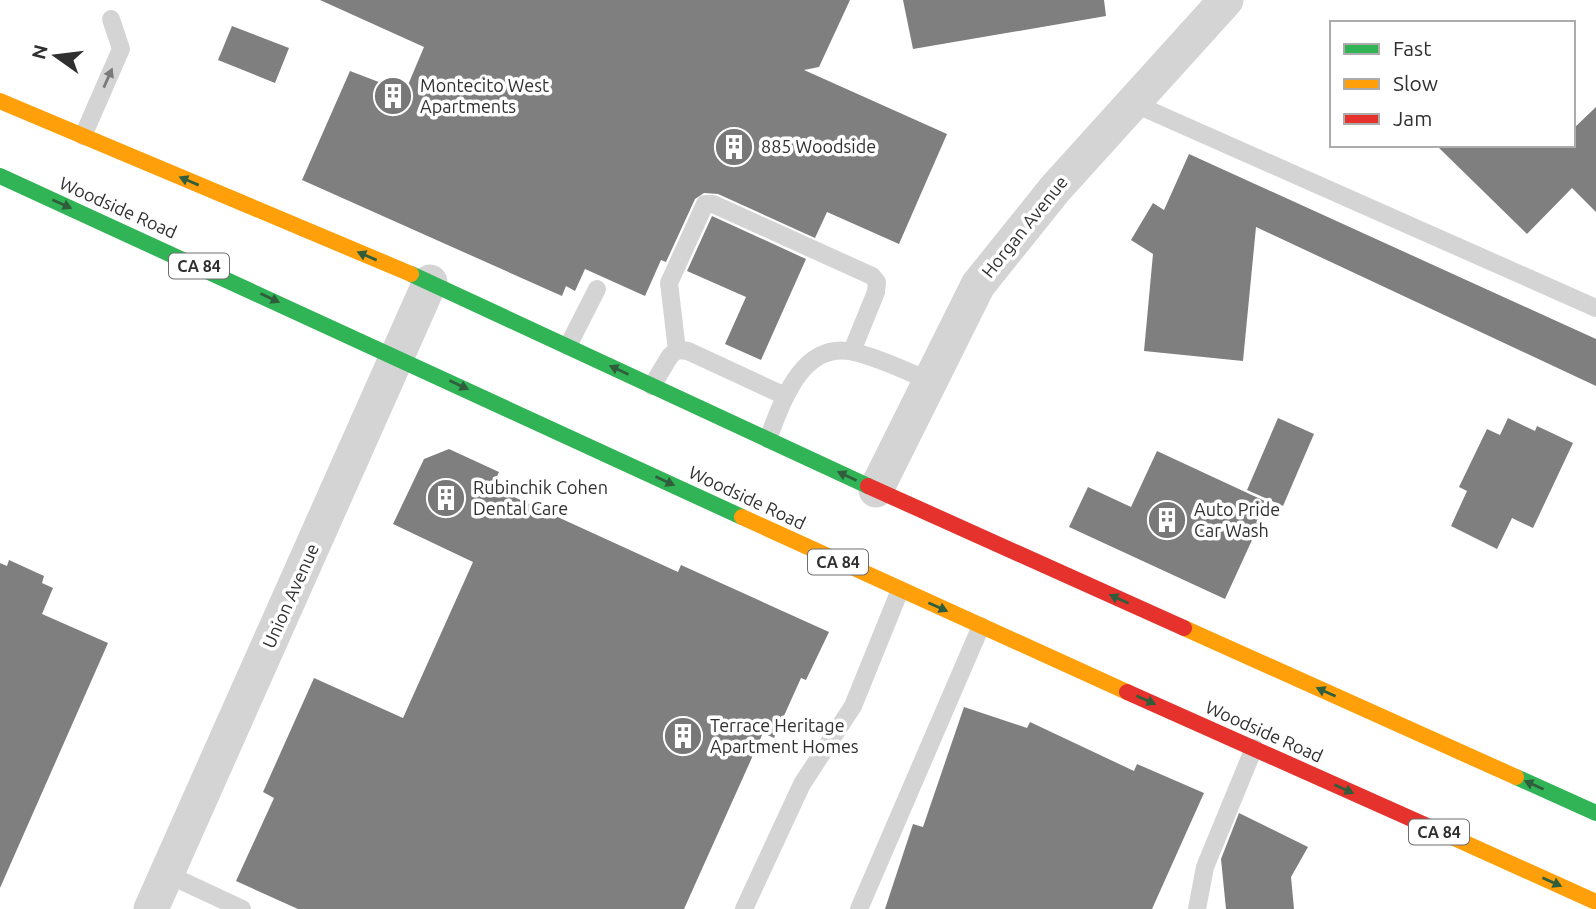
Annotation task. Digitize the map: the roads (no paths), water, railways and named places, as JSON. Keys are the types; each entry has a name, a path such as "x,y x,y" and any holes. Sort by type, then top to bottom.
{"main road":[{"path":"0,102 430,282 876,490 1596,813"},
{"name":"Woodside Road","path":"0,176 397,356 900,590 1596,902"}],"street":[{"name":"Horgan Avenue","path":"876,490 978,285 1055,189 1226,0"},
{"name":"Union Avenue","path":"151,909 430,282"}],"lane":[{"path":"83,136 121,50 111,19"},
{"path":"1133,103 1596,308"},
{"path":"677,350 669,283 705,204 713,205 872,276 877,282 876,292 852,351"},
{"path":"568,346 597,289"},
{"path":"652,386 670,356 677,350 688,351 785,396"},
{"path":"768,439 785,396 802,368 828,353 852,351 930,381"},
{"path":"744,909 802,783 853,706 900,590"},
{"path":"859,909 981,626"},
{"path":"1197,909 1205,867 1254,748"},
{"path":"167,874 242,909"}],"place":[{"name":"Montecito West Apartments","path":"393,96"},
{"name":"885 Woodside","path":"734,147"},
{"name":"Rubinchik Cohen Dental Care","path":"446,498"},
{"name":"Auto Pride Car Wash","path":"1167,520"},
{"name":"Terrace Heritage Apartment Homes","path":"683,736"}]}
